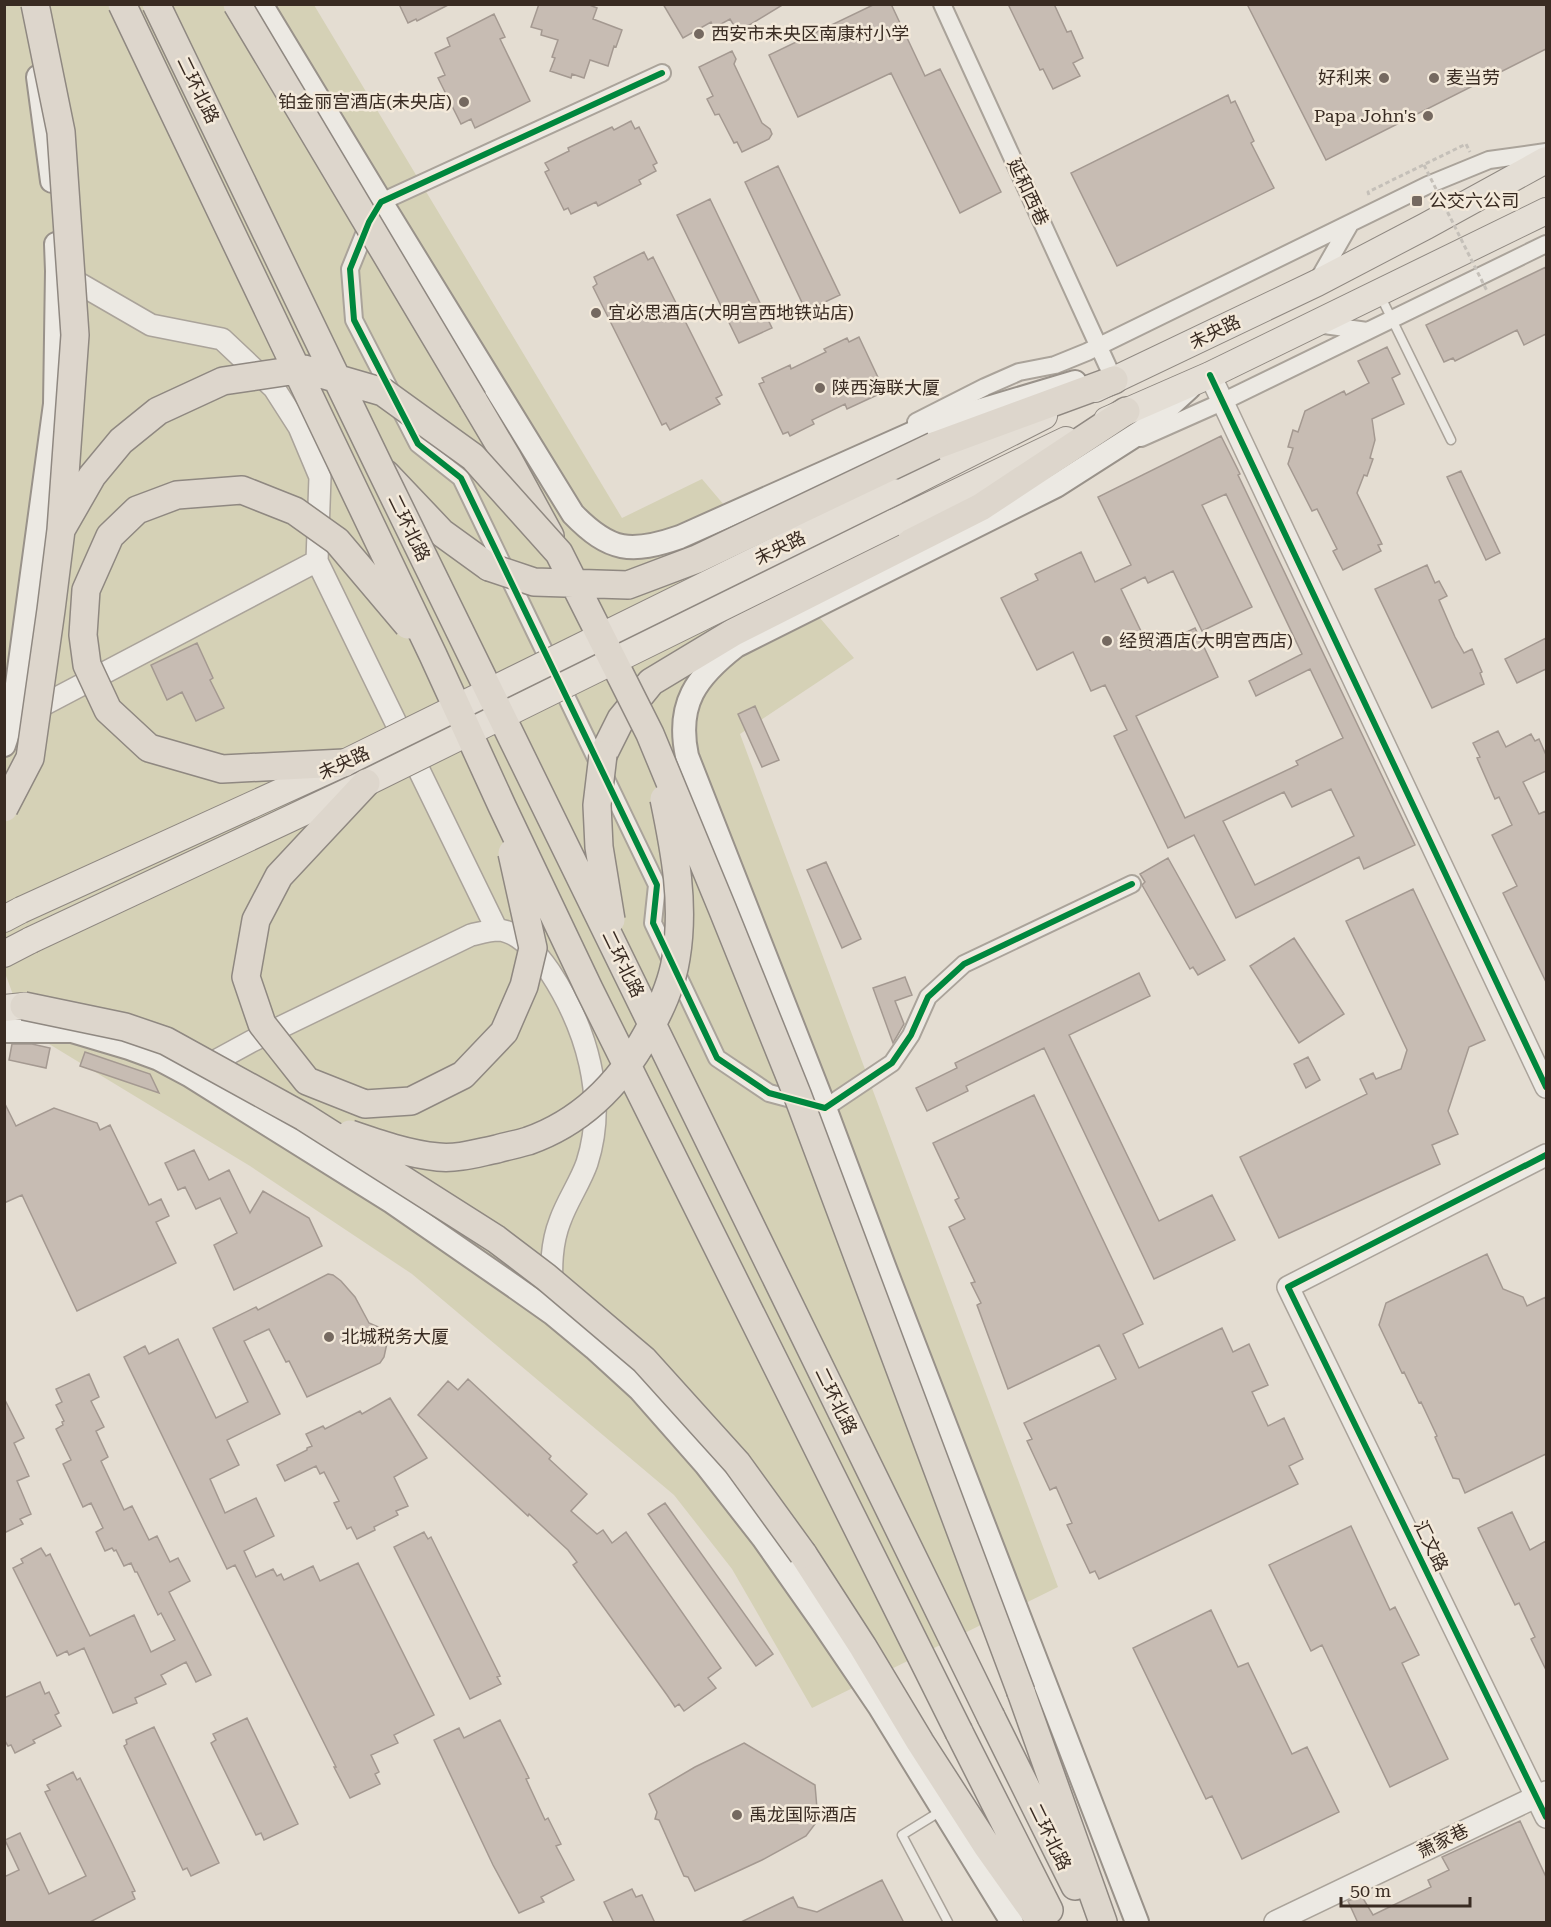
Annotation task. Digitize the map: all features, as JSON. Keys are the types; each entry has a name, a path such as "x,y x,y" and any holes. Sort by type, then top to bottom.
{"highway":[{"path":"4,808 30,759 61,530 75,335 61,132 35,4"},
{"name":"二环北路","path":"122,4 434,655 502,807 588,989 1055,1923"},
{"name":"二环北路","path":"156,4 380,468 1092,1923"},
{"path":"237,4 508,459 559,553 650,734 797,1094 1021,1692 1103,1923"},
{"path":"61,530 92,476 121,441 158,411 223,381 304,369 383,392 473,457 559,553"},
{"path":"380,468 442,533 489,567 534,582 628,585 697,559 934,446 1112,375"},
{"path":"615,948 599,847 597,805 603,755 621,719 651,681 734,632 981,507 1126,411"},
{"path":"344,763 222,769 149,748 108,710 87,665 83,635 86,590 110,536 137,510 177,495 242,490 295,511 337,541 434,655"},
{"path":"304,1117 345,1133 406,1152 440,1157 467,1156 528,1141 552,1129 573,1118 601,1097 618,1079 656,1019 668,992 676,958 680,918 679,883 671,833 650,734"},
{"path":"366,783 279,876 256,920 246,977 262,1024 307,1081 365,1104 411,1101 463,1075 504,1032 524,986 533,948 502,807"},
{"path":"14,1007 125,1027 166,1041 304,1117 496,1239 597,1318 644,1360 730,1455 803,1554 944,1780 1041,1923"}],"main road":[{"path":"4,745 12,721 55,404 57,271 51,167 34,51 22,4"},
{"path":"261,4 573,514 588,530 604,539 626,548 654,546 680,537 931,425 1112,375"},
{"name":"未央路","path":"13,914 344,763 894,492 1112,375 1174,352 1317,283 1546,160"},
{"name":"未央路","path":"4,954 366,783 1126,411 1203,379 1546,211"},
{"path":"1137,1923 825,1108 687,756 683,740 683,725 692,691 704,674 736,646 1056,486 1142,431 1203,379"},
{"path":"4,1031 72,1031 159,1059 189,1075 392,1202 553,1314 594,1348 640,1390 706,1465 763,1538 879,1706 1011,1922"}],"street":[{"name":"延和西巷","path":"942,4 1112,375"},
{"path":"662,73 381,202 369,222 350,269 354,320 418,444 461,478 657,885 653,923 717,1058 770,1093 825,1108 892,1064 911,1035 928,997 964,964 1132,884"},
{"path":"881,448 914,422 985,387 1019,372 1055,365 1099,347 1428,185 1489,160 1546,152"},
{"path":"1317,283 1350,224"},
{"path":"1107,453 1222,402 1546,244"},
{"path":"57,271 151,325 222,339 274,388 299,427 320,477 317,561 497,930"},
{"path":"1313,324 1367,331"},
{"path":"1203,379 1222,402 1546,1088"},
{"path":"12,721 317,561"},
{"path":"189,1075 252,1041 471,935 497,930 508,932 526,944 544,963 561,988 587,1051 593,1086 594,1136 583,1172 560,1220 550,1263 553,1314"},
{"name":"汇文路","path":"1546,1155 1288,1287 1542,1794 1546,1817"},
{"name":"萧家巷","path":"1275,1923 1542,1794"}],"lane":[{"path":"1378,292 1451,440"},
{"path":"944,1809 902,1835 948,1923"}],"path":[{"path":"1368,192 1466,144"},
{"path":"1424,165 1487,291"}],"shaded area":[{"path":"5,5 314,5 622,518 702,479 854,658 740,734 1058,1587 812,1708 732,1569 674,1495 412,1274 250,1166 26,1030 5,973"}],"building":[{"path":"399,4 450,4 417,21 416,19 408,23"},
{"path":"539,4 587,4 597,8 593,19 622,30 608,66 590,60 584,78 572,74 571,78 550,71 558,40 541,35 542,30 531,27"},
{"path":"663,4 784,4 738,32 730,19 714,28 711,22 683,38"},
{"path":"875,4 891,4 925,76 940,69 1001,192 960,213 891,73 798,117 769,55"},
{"path":"1008,4 1054,4 1067,32 1071,31 1083,58 1073,63 1080,76 1053,89 1043,69 1040,70"},
{"path":"1247,4 1546,4 1546,49 1326,160"},
{"path":"494,14 505,37 500,39 530,101 475,128 471,119 461,124 438,78 445,75 435,53 450,46 447,38"},
{"path":"732,51 736,59 734,64 762,123 770,129 772,134 769,139 742,152 737,142 734,143 719,114 715,115 707,99 713,96 699,67"},
{"path":"1228,95 1231,103 1235,101 1254,141 1251,143 1274,188 1117,266 1071,173"},
{"path":"631,121 635,129 639,127 657,163 653,165 656,171 639,180 641,184 598,206 596,202 571,214 568,208 564,210 545,172 549,170 545,163 569,151 568,148 612,127 614,130"},
{"path":"778,166 840,295 806,311 745,182"},
{"path":"710,199 772,328 739,343 677,215"},
{"path":"644,252 648,260 653,257 722,395 716,398 720,404 670,430 666,423 662,425 593,287 597,284 594,277"},
{"path":"1546,267 1546,334 1524,345 1517,330 1455,361 1453,358 1444,362 1426,325"},
{"name":"陕西海联大厦","path":"859,337 882,386 875,390 877,395 847,409 845,404 812,420 814,424 790,436 788,432 783,434 759,384 764,382 762,378 790,365 791,369 826,352 824,349 847,338 849,342"},
{"path":"1387,347 1400,374 1392,378 1404,404 1372,419 1375,440 1370,458 1373,459 1367,476 1364,475 1357,493 1382,544 1378,545 1381,551 1343,570 1333,551 1337,549 1317,509 1312,511 1288,464 1293,448 1288,447 1293,430 1298,432 1305,411 1344,391 1346,395 1369,383 1358,361"},
{"path":"1221,436 1415,845 1364,869 1359,857 1236,918 1194,835 1168,848 1114,736 1127,730 1105,685 1091,691 1073,652 1037,670 1001,598 1038,580 1035,574 1081,552 1095,582 1131,565 1098,497","holes":["1226,494 1302,654 1249,681 1256,696 1310,669 1343,738 1296,761 1298,765 1185,818 1136,716 1218,677 1195,628 1150,650 1121,589 1145,577 1148,583 1173,571 1202,631 1252,607 1202,505","1331,789 1354,836 1255,885 1223,821 1284,792 1292,807"]},
{"path":"1461,471 1500,553 1486,560 1447,477"},
{"path":"1427,565 1435,583 1439,581 1447,596 1439,600 1455,637 1464,653 1472,649 1482,672 1480,673 1484,684 1432,708 1375,589"},
{"path":"1546,638 1546,669 1517,683 1505,659"},
{"path":"197,643 213,678 210,680 224,708 196,721 182,692 167,700 151,665"},
{"path":"755,706 779,760 762,767 738,714"},
{"path":"1498,731 1506,747 1531,734 1535,741 1539,739 1546,755 1546,771 1523,782 1539,814 1546,811 1546,982 1503,893 1517,886 1492,835 1512,825 1499,797 1495,799 1473,743"},
{"path":"1168,858 1225,960 1198,975 1193,967 1190,969 1142,885 1145,882 1140,874"},
{"path":"826,862 861,939 842,948 807,870"},
{"path":"1413,889 1485,1040 1469,1047 1448,1111 1458,1134 1432,1145 1440,1164 1279,1238 1240,1157 1367,1094 1360,1079 1373,1073 1376,1079 1401,1069 1407,1050 1346,921"},
{"path":"1294,938 1344,1014 1299,1043 1250,966"},
{"path":"1139,973 1150,996 1069,1035 1159,1221 1212,1195 1235,1240 1154,1279 1044,1048 966,1086 968,1091 927,1111 916,1088 957,1068 955,1063"},
{"path":"905,977 912,995 895,1001 904,1024 893,1043 873,988"},
{"path":"12,1044 32,1044 50,1048 46,1068 9,1060"},
{"path":"85,1052 150,1074 159,1093 80,1066"},
{"path":"1308,1057 1320,1080 1306,1088 1294,1064"},
{"path":"1034,1095 1143,1324 1123,1334 1139,1368 1222,1328 1233,1352 1249,1344 1268,1385 1252,1392 1268,1426 1284,1418 1303,1459 1289,1466 1298,1484 1099,1579 1095,1571 1090,1573 1067,1525 1072,1523 1056,1487 1050,1490 1027,1441 1032,1439 1024,1423 1116,1379 1099,1345 1008,1389 977,1305 981,1303 971,1283 975,1282 949,1227 965,1219 955,1200 959,1198 933,1143"},
{"path":"4,1102 16,1126 54,1108 97,1123 100,1130 110,1125 149,1205 161,1199 169,1216 156,1222 176,1263 77,1311 22,1195 4,1203"},
{"path":"194,1150 209,1180 229,1170 250,1213 263,1191 309,1218 322,1246 234,1290 214,1245 237,1233 220,1198 196,1209 185,1187 178,1190 165,1163"},
{"path":"1487,1254 1503,1289 1523,1297 1527,1306 1546,1297 1546,1454 1465,1493 1459,1479 1453,1478 1421,1402 1419,1403 1404,1372 1402,1373 1379,1325 1386,1303"},
{"path":"328,1274 341,1281 355,1297 369,1323 382,1331 387,1343 384,1357 380,1363 307,1397 289,1361 286,1362 269,1329 244,1341 280,1414 227,1440 239,1465 210,1479 225,1513 256,1498 274,1536 244,1551 256,1577 273,1569 277,1576 281,1574 284,1580 313,1566 320,1581 358,1563 434,1715 394,1735 398,1743 371,1755 379,1772 375,1774 380,1784 350,1798 235,1565 227,1569 124,1357 145,1346 149,1354 178,1339 216,1418 248,1402 213,1328 256,1307 258,1310"},
{"path":"89,1374 99,1397 91,1401 104,1427 96,1431 108,1457 101,1461 124,1510 132,1506 149,1540 157,1536 170,1562 178,1558 190,1581 169,1592 211,1675 196,1682 186,1662 161,1675 166,1684 135,1698 137,1703 113,1713 84,1648 69,1655 67,1651 57,1656 13,1568 23,1563 21,1559 41,1548 46,1556 50,1554 90,1636 134,1615 151,1652 175,1640 161,1613 158,1615 131,1563 124,1566 116,1550 112,1548 105,1551 96,1532 103,1528 91,1503 83,1507 63,1464 71,1460 56,1429 63,1425 64,1421 56,1405 62,1402 56,1389"},
{"path":"468,1379 551,1456 549,1459 587,1494 571,1511 597,1534 603,1530 612,1543 626,1532 721,1668 708,1678 716,1688 684,1711 679,1704 675,1707 573,1565 577,1562 568,1550 418,1415 448,1381 458,1390"},
{"path":"4,1398 24,1438 14,1443 29,1476 17,1481 31,1514 20,1519 23,1524 4,1533"},
{"path":"390,1398 427,1458 394,1477 408,1506 396,1511 398,1515 357,1539 351,1527 347,1529 334,1503 339,1501 324,1472 320,1474 316,1466 285,1481 277,1465 312,1446 306,1434 323,1426 325,1429 360,1411 362,1414"},
{"path":"665,1503 773,1654 756,1666 648,1514"},
{"path":"1512,1512 1530,1550 1546,1541 1546,1670 1531,1639 1535,1637 1519,1603 1515,1605 1478,1528"},
{"path":"1351,1526 1390,1610 1395,1607 1419,1655 1402,1663 1448,1759 1390,1787 1322,1645 1311,1651 1269,1565"},
{"path":"424,1532 428,1539 431,1537 500,1676 497,1677 501,1684 470,1699 394,1547"},
{"path":"1211,1610 1238,1667 1248,1663 1292,1754 1307,1747 1339,1812 1242,1859 1212,1796 1206,1799 1133,1648"},
{"path":"40,1682 45,1694 49,1692 59,1713 55,1715 61,1726 33,1740 35,1743 15,1753 4,1739 4,1698"},
{"path":"247,1718 298,1824 264,1840 261,1833 256,1835 211,1743 216,1740 213,1734"},
{"path":"500,1720 529,1778 526,1779 545,1820 548,1818 561,1844 556,1846 574,1880 541,1897 544,1902 519,1913 493,1865 434,1740 459,1728 464,1738"},
{"path":"154,1727 219,1863 191,1876 187,1868 183,1870 124,1746 127,1744 126,1740"},
{"name":"禹龙国际酒店","path":"744,1743 815,1785 818,1820 806,1836 762,1860 695,1891 688,1877 684,1876 659,1820 655,1819 657,1812 649,1794 695,1767"},
{"path":"73,1772 77,1780 80,1778 111,1841 135,1891 132,1892 135,1899 88,1923 4,1923 4,1877 19,1870 5,1840 20,1833 49,1894 86,1876 45,1792 50,1790 47,1785"},
{"path":"1520,1821 1546,1877 1546,1923 1358,1923 1348,1901 1361,1895 1373,1915 1431,1887 1428,1880 1449,1870 1442,1857"},
{"path":"882,1880 904,1923 739,1923 793,1897 798,1907 817,1912"},
{"path":"632,1889 636,1897 642,1895 655,1923 614,1923 604,1902"}],"cycle path":[{"path":"662,73 381,202 369,222 350,269 354,320 418,444 461,478 657,885 653,923 717,1058 769,1093 825,1108 892,1063 911,1035 928,997 964,964 1132,884"},
{"path":"1210,375 1546,1087"},
{"path":"1546,1155 1288,1287 1546,1817"}],"place":[{"name":"西安市未央区南康村小学","path":"699,34"},
{"name":"好利来","path":"1384,78"},
{"name":"麦当劳","path":"1434,78"},
{"name":"铂金丽宫酒店(未央店)","path":"464,102"},
{"name":"Papa John's","path":"1428,116"},
{"name":"公交六公司","path":"1417,201"},
{"name":"宜必思酒店(大明宫西地铁站店)","path":"596,313"},
{"name":"陕西海联大厦","path":"820,388"},
{"name":"经贸酒店(大明宫西店)","path":"1107,641"},
{"name":"北城税务大厦","path":"329,1337"},
{"name":"禹龙国际酒店","path":"737,1815"}]}
